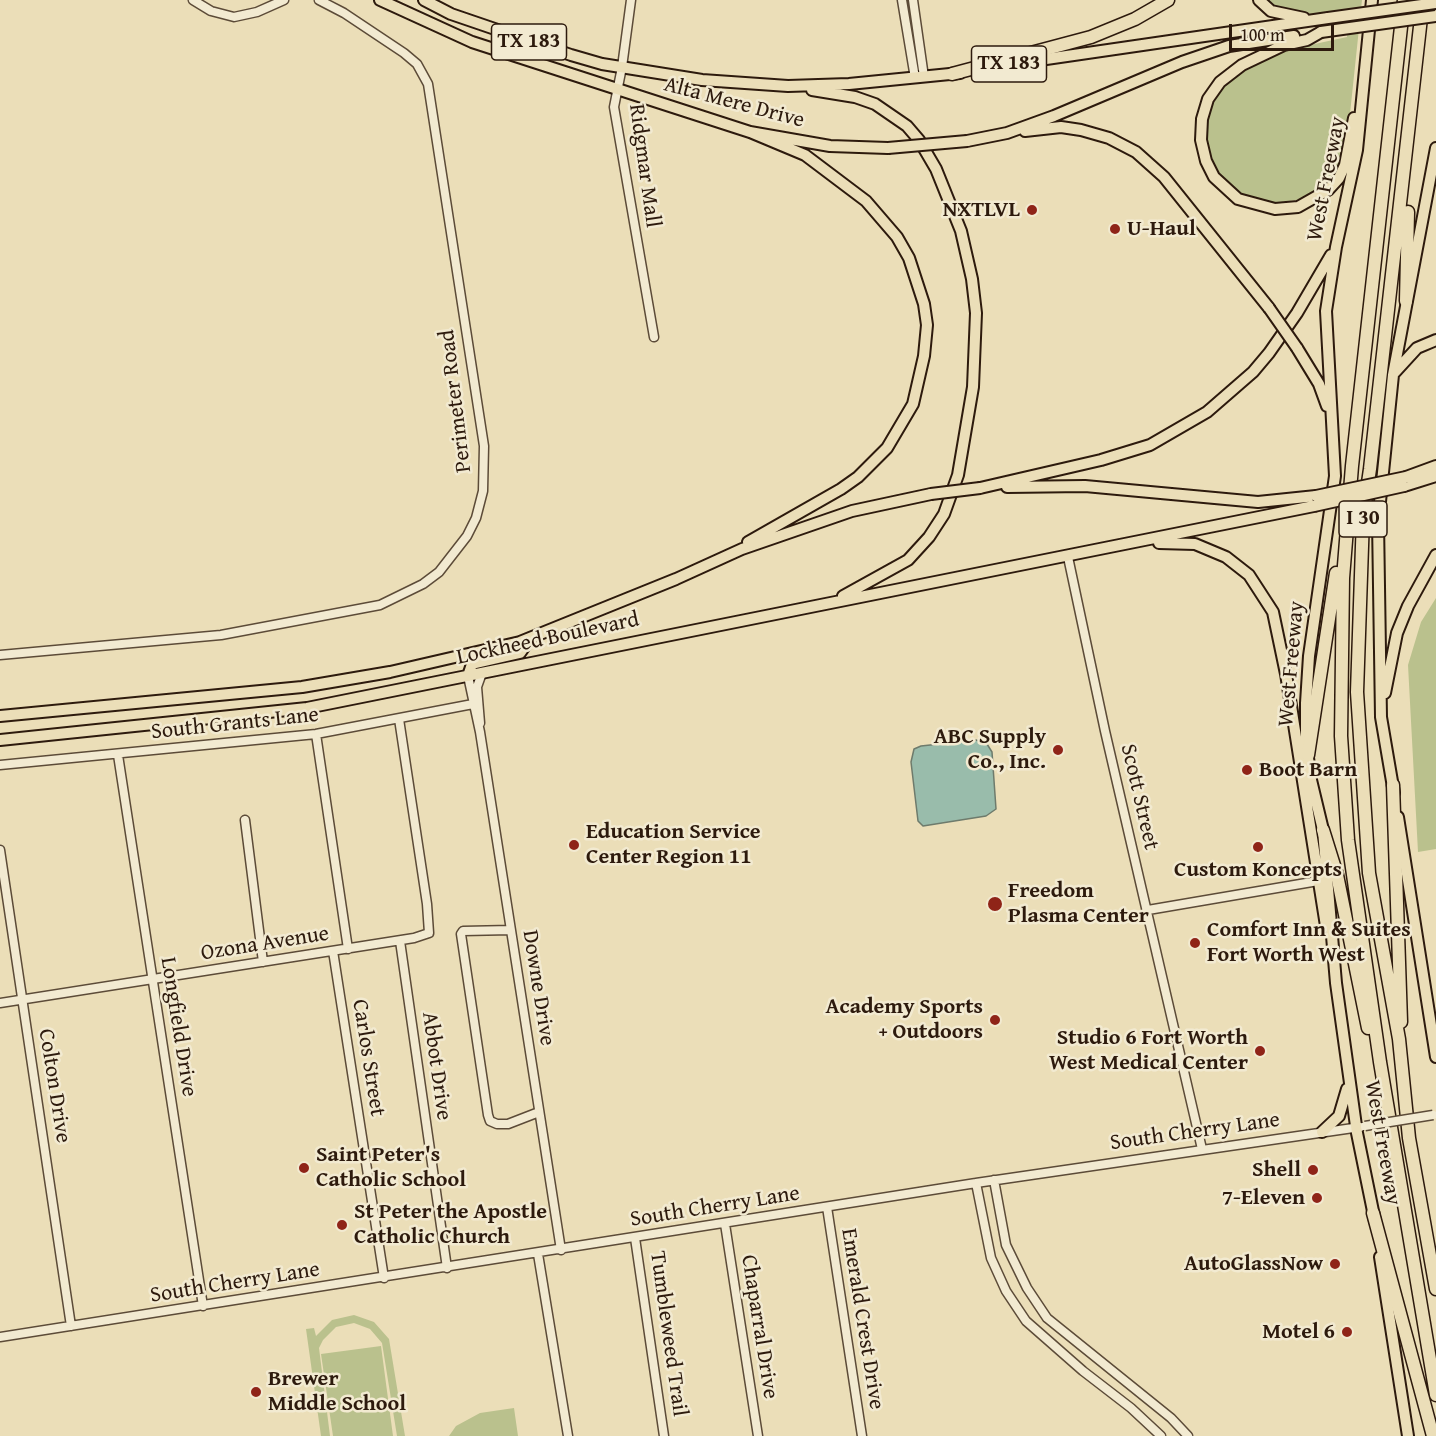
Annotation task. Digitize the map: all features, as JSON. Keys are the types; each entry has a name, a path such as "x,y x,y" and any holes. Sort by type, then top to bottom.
{"highway":[{"path":"952,74 1091,37 1135,19 1168,0"},
{"name":"West Freeway","path":"1404,0 1355,437 1344,558 1340,664 1344,795 1380,1062 1436,1395"},
{"name":"West Freeway","path":"1423,0 1410,129 1363,517 1357,681 1360,762 1369,873 1399,1039 1409,1138 1436,1289"},
{"path":"1406,301 1406,225 1413,157 1410,129"},
{"path":"1308,755 1336,573 1344,558"},
{"path":"1393,785 1398,872 1398,960 1402,1012 1399,1039"},
{"path":"1323,830 1337,875 1371,1045 1380,1062"},
{"path":"1373,1213 1433,1436"}],"main road":[{"name":"Alta Mere Drive","path":"380,0 472,42 750,132 830,146 888,148 967,141 1007,133 1229,46 1436,16"},
{"name":"Alta Mere Drive","path":"424,0 451,14 539,45 622,67 702,80 788,86 952,74 1062,55 1436,3"},
{"path":"1259,0 1271,11 1298,17 1328,18"},
{"name":"West Freeway","path":"1372,0 1357,150 1336,247 1326,318 1335,476 1306,681 1308,755 1323,830 1336,983 1349,1080 1361,1127 1408,1436"},
{"path":"1321,32 1307,40 1284,45 1242,64 1220,82 1208,99 1200,129 1203,151 1214,177 1238,199 1253,205 1275,209 1298,207 1328,190 1342,171 1357,101 1364,86"},
{"path":"788,86 855,97 874,104 907,126 919,140 936,169 961,231 972,279 976,313 974,387 958,475 944,514 929,537 908,561 831,602"},
{"path":"1007,133 1061,127 1108,138 1136,152 1164,177 1269,308 1319,384 1332,420"},
{"path":"742,549 750,540 841,489 882,453 898,432 913,404 924,356 927,325 924,304 909,258 897,237 866,201 805,155 750,132"},
{"path":"1436,148 1393,375 1383,461 1378,533 1381,717 1436,1057"},
{"path":"980,488 1101,460 1150,445 1207,412 1253,372 1269,353 1298,313 1336,247"},
{"path":"1393,375 1405,358 1417,348 1436,340"},
{"path":"1405,482 1436,466"},
{"path":"1100,550 1436,476"},
{"path":"980,488 1085,486 1258,502 1315,501"},
{"name":"Lockheed Boulevard","path":"0,716 302,687 401,669 530,639 676,579 742,549 852,511 931,494 980,488"},
{"path":"1100,550 1170,542 1195,544 1226,557 1249,575 1260,589 1275,621 1336,983"},
{"name":"Lockheed Boulevard","path":"0,740 307,708 1100,550"},
{"path":"1381,717 1397,633 1408,606 1436,555"},
{"path":"468,676 472,664 520,653 530,639"},
{"path":"1322,1132 1339,1116 1345,1102 1349,1080"}],"street":[{"path":"194,0 211,11 234,16 257,12 284,0"},
{"name":"Perimeter Road","path":"0,655 221,635 381,605 423,584 439,572 460,546 476,518 483,491 484,446 428,84 417,64 404,53 344,13 319,0"},
{"name":"Ridgmar Mall","path":"631,0 614,106 654,337"},
{"path":"902,0 920,78"},
{"path":"913,0 920,78"},
{"name":"Scott Street","path":"1068,557 1105,731 1202,1149"},
{"name":"Downe Drive","path":"482,673 477,687 480,732 561,1250"},
{"name":"Downe Drive","path":"468,676 480,732"},
{"name":"South Grants Lane","path":"0,765 316,734 473,704"},
{"name":"Ozona Avenue","path":"0,1003 348,949 429,933 427,904 399,719"},
{"path":"316,734 348,949"},
{"name":"Longfield Drive","path":"118,755 203,1306"},
{"path":"245,820 263,962"},
{"name":"Colton Drive","path":"0,850 71,1326"},
{"path":"1148,910 1318,881"},
{"path":"511,930 463,931 461,938 488,1118 497,1124 508,1124 540,1112"},
{"name":"Abbot Drive","path":"400,940 447,1268"},
{"name":"Carlos Street","path":"333,951 384,1278"},
{"name":"South Cherry Lane","path":"0,1336 538,1254 994,1180 1361,1127 1434,1114"},
{"path":"994,1180 1006,1245 1027,1288 1047,1318 1171,1418 1188,1436"},
{"path":"976,1183 991,1258 1006,1291 1026,1321 1083,1371 1131,1408 1161,1436"},
{"name":"Emerald Crest Drive","path":"827,1207 862,1436"},
{"name":"Chaparral Drive","path":"725,1224 758,1436"},
{"name":"Tumbleweed Trail","path":"635,1238 664,1436"},
{"path":"538,1254 568,1436"}],"green space":[{"path":"1264,0 1362,0 1347,142 1342,160 1328,182 1306,198 1269,205 1239,195 1217,175 1205,146 1204,127 1210,103 1225,82 1273,53 1347,37 1349,10 1302,15 1270,5"},
{"path":"1436,598 1436,849 1418,852 1408,665 1421,622"},
{"path":"354,1315 374,1322 389,1339 405,1436 397,1436 382,1343 370,1329 354,1323 336,1327 323,1340 319,1348 330,1436 321,1436 306,1329 314,1328 316,1336 332,1320"},
{"path":"381,1346 393,1436 333,1436 321,1354"},
{"path":"514,1408 518,1436 449,1436 456,1426 480,1413"}],"shaded area":[{"path":"976,740 987,744 992,752 996,809 986,816 923,826 918,821 911,762 914,749 921,746"}],"place":[{"name":"NXTLVL","path":"1032,210"},
{"name":"U-Haul","path":"1115,229"},
{"name":"ABC Supply Co., Inc.","path":"1058,750"},
{"name":"Boot Barn","path":"1247,770"},
{"name":"Education Service Center Region 11","path":"574,845"},
{"name":"Custom Koncepts","path":"1258,847"},
{"name":"Freedom Plasma Center","path":"995,904"},
{"name":"Comfort Inn & Suites Fort Worth West","path":"1195,943"},
{"name":"Academy Sports + Outdoors","path":"995,1020"},
{"name":"Studio 6 Fort Worth West Medical Center","path":"1260,1051"},
{"name":"Saint Peter's Catholic School","path":"304,1168"},
{"name":"Shell","path":"1313,1170"},
{"name":"7-Eleven","path":"1317,1198"},
{"name":"St Peter the Apostle Catholic Church","path":"342,1225"},
{"name":"AutoGlassNow","path":"1335,1264"},
{"name":"Motel 6","path":"1347,1332"},
{"name":"Brewer Middle School","path":"256,1392"}]}
